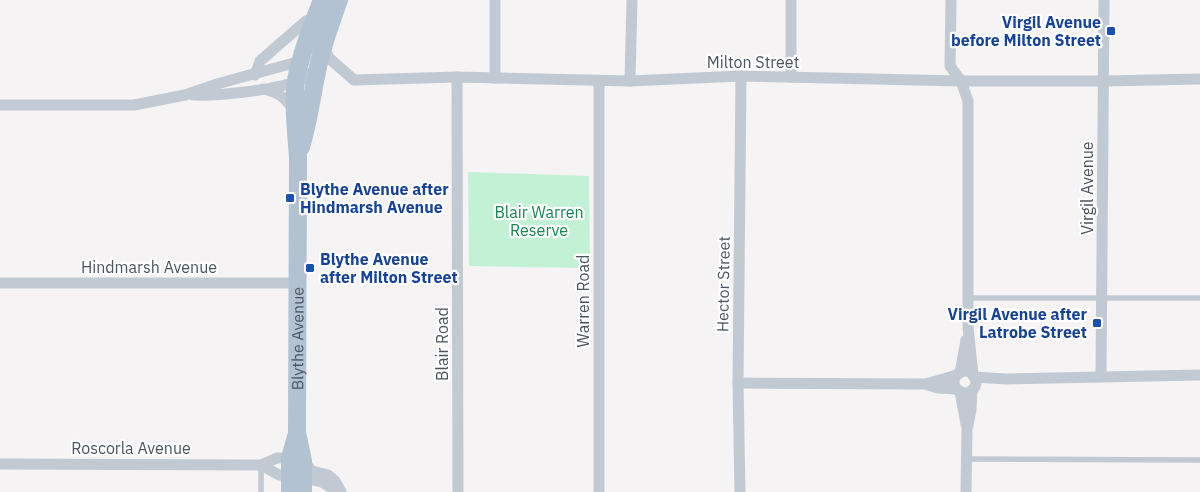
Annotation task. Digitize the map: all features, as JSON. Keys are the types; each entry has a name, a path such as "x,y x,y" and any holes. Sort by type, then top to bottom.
{"main road":[{"name":"Blythe Avenue","path":"298,157 308,123 309,64 314,21 322,0"},
{"name":"Blythe Avenue","path":"297,476 298,157 295,112 296,81 323,44 339,0"}],"street":[{"path":"495,0 495,78"},
{"path":"630,82 632,0"},
{"path":"791,0 791,77"},
{"path":"951,0 950,66 961,81 968,101 966,492"},
{"name":"Virgil Avenue","path":"1101,376 1104,0"},
{"path":"255,74 260,61 306,21 314,21"},
{"name":"Milton Street","path":"323,44 329,58 354,80 457,77 630,82 741,76 961,81 1200,79"},
{"path":"0,104 134,105 185,95 255,74 309,64"},
{"name":"Hector Street","path":"740,492 738,383 741,76"},
{"name":"Blair Road","path":"457,77 458,492"},
{"path":"185,95 211,96 296,81"},
{"name":"Warren Road","path":"599,81 599,492"},
{"path":"262,88 276,92 285,98 295,112"},
{"name":"Hindmarsh Avenue","path":"0,283 298,284"},
{"path":"968,327 958,374 954,382 968,385"},
{"path":"924,384 967,371 968,385"},
{"path":"738,383 924,384 938,388 1006,379 1200,375"},
{"name":"Roscorla Avenue","path":"0,464 261,465 277,458 297,476"},
{"name":"Roscorla Avenue","path":"261,465 279,475 297,476"},
{"path":"297,476 312,471 328,475 335,481 340,492"},
{"path":"297,476 322,482 340,492"}],"lane":[{"path":"967,298 1200,298"},
{"path":"967,459 1200,460"},
{"path":"261,465 261,492"}],"green space":[{"name":"Blair Warren Reserve","path":"468,172 589,176 590,268 469,266"}],"place":[{"name":"Virgil Avenue before Milton Street","path":"1111,31"},
{"name":"Blythe Avenue after Hindmarsh Avenue","path":"290,198"},
{"name":"Blythe Avenue after Milton Street","path":"310,268"},
{"name":"Virgil Avenue after Latrobe Street","path":"1097,323"}]}
